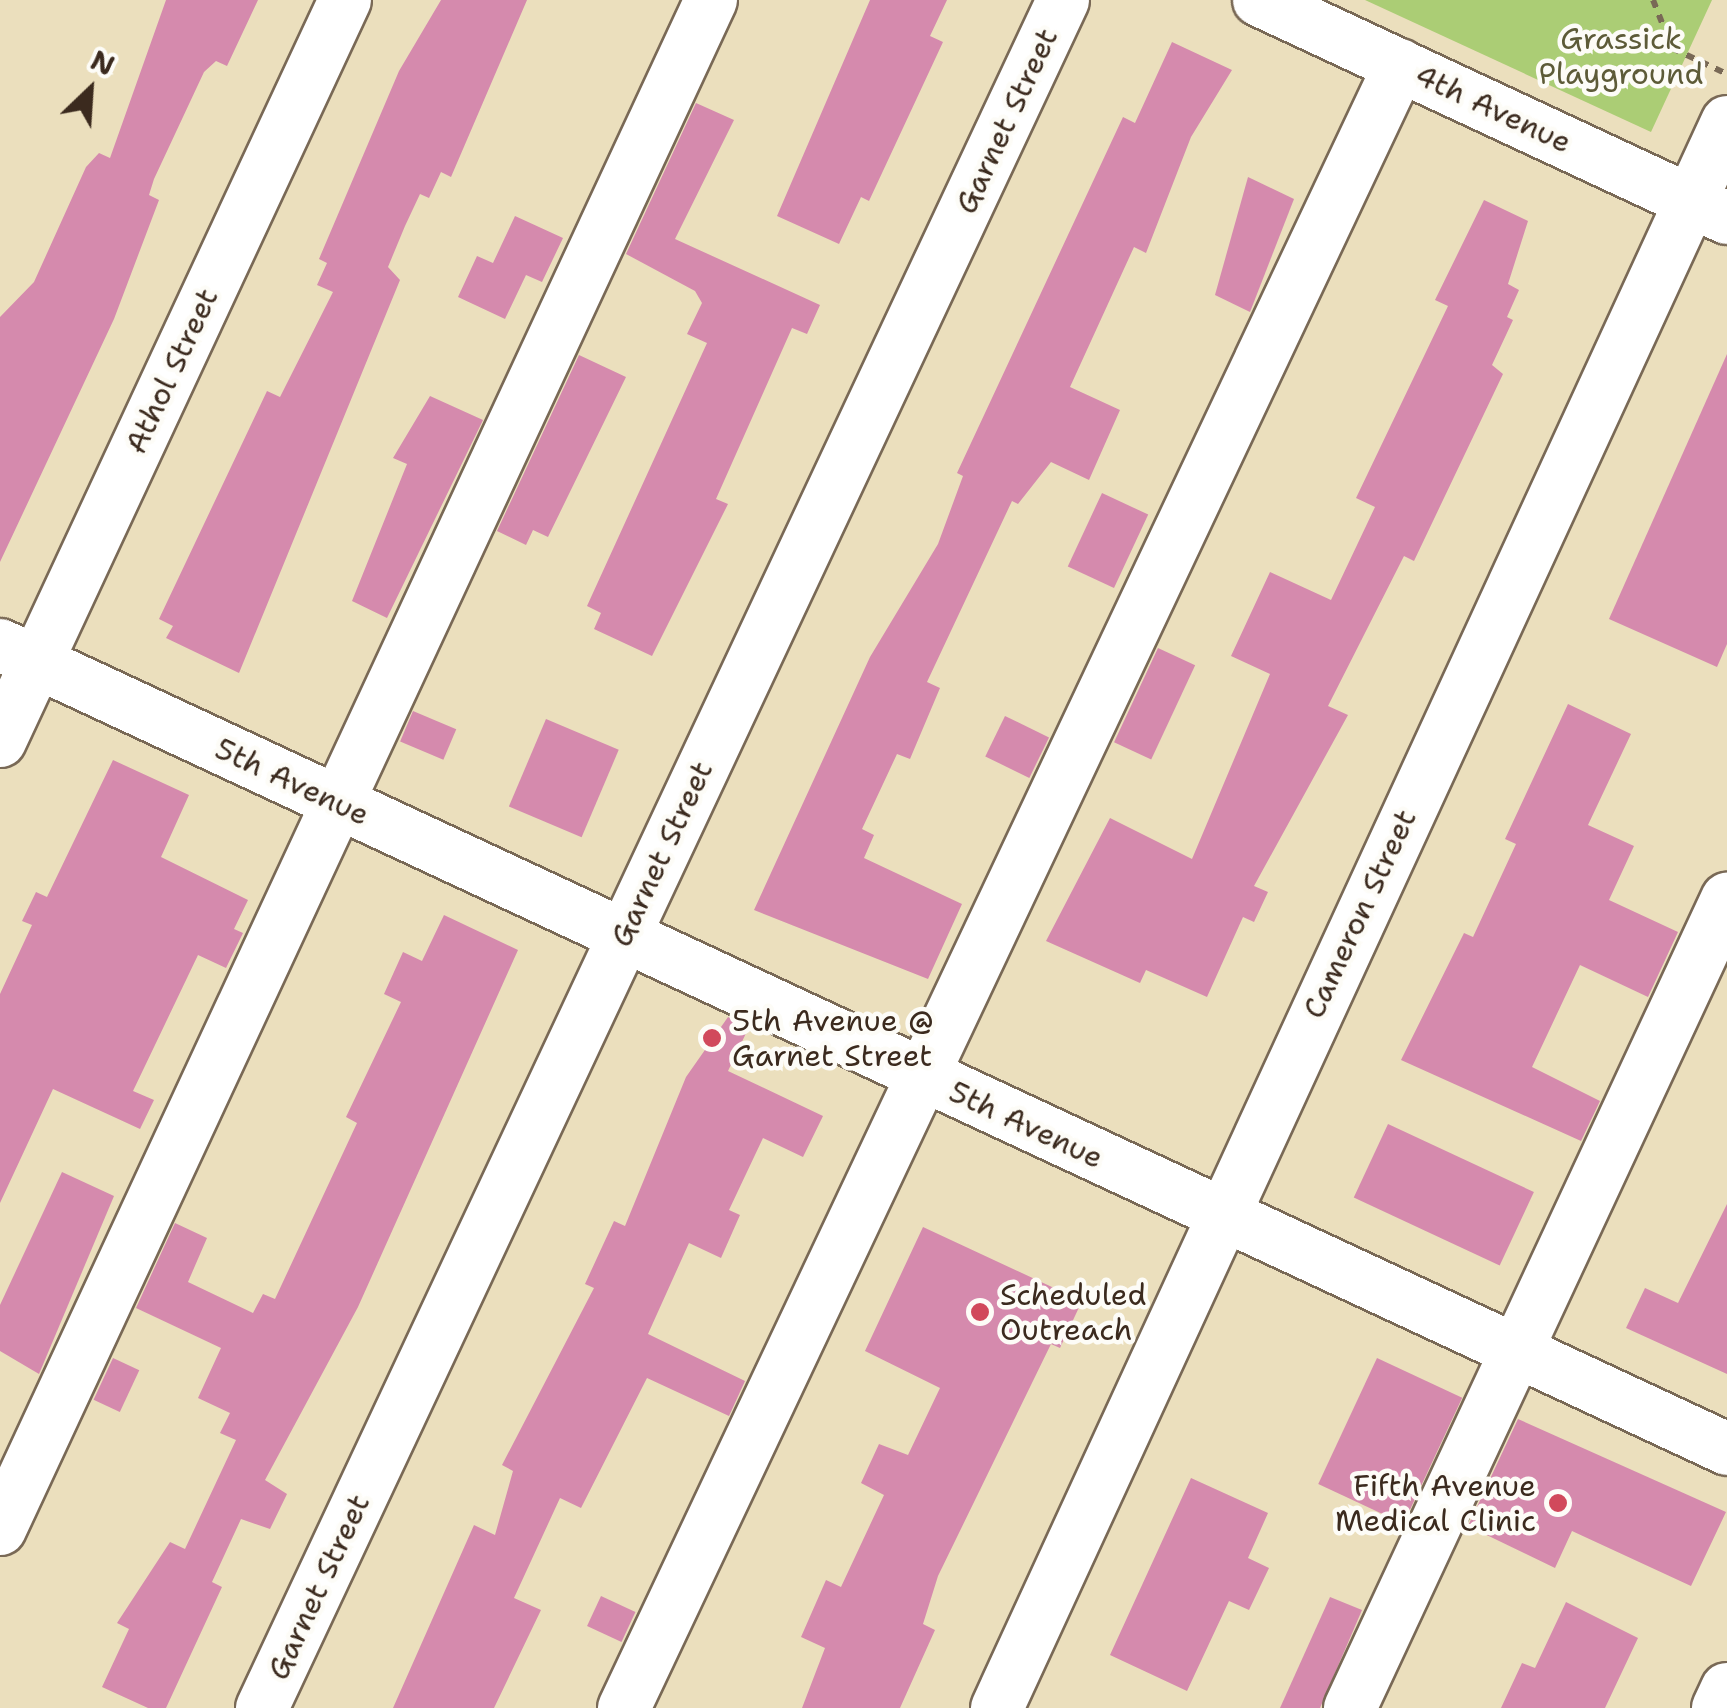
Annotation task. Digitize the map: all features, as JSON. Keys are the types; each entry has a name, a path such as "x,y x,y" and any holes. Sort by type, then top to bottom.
{"street":[{"name":"Athol Street","path":"0,741 18,654 344,0"},
{"path":"0,1529 711,0"},
{"name":"Garnet Street","path":"262,1708 1063,0"},
{"name":"4th Avenue","path":"1259,0 1708,209"},
{"path":"624,1708 1400,66"},
{"name":"Cameron Street","path":"997,1708 1222,1215 1708,209 1727,122"},
{"name":"5th Avenue","path":"18,654 622,939 1727,1449"},
{"path":"1350,1708 1727,900"},
{"path":"1718,1708 1727,1689"}],"path":[{"path":"1653,0 1672,48 1727,74"}],"green space":[{"name":"Grassick Playground","path":"1365,0 1712,0 1651,132"}],"building":[{"path":"166,0 258,0 227,66 216,61 204,72 154,179 149,195 159,200 114,319 0,562 0,317 34,282 86,167 99,153 110,158"},
{"path":"441,0 527,0 451,177 441,172 429,198 420,194 405,226 388,267 400,280 239,673 166,638 173,626 159,619 267,391 280,397 333,292 317,285 327,263 319,259 399,71"},
{"path":"870,0 947,0 930,36 943,42 869,201 861,197 839,244 777,216"},
{"path":"1172,42 1232,70 1191,137 1146,253 1134,247 1070,387 1120,410 1089,480 1051,462 1018,504 1012,501 927,682 940,688 910,759 897,754 862,829 874,835 864,858 962,904 928,979 754,910 870,657 938,544 963,476 957,473 1123,117 1135,123"},
{"path":"696,103 734,120 675,239 820,305 807,334 792,328 716,499 728,504 652,656 594,629 601,613 587,606 707,343 687,334 702,303 695,291 626,254"},
{"path":"1248,177 1294,199 1250,312 1215,295"},
{"path":"1484,200 1528,221 1508,284 1519,290 1507,317 1513,320 1492,365 1503,374 1414,561 1404,556 1328,706 1348,715 1254,886 1268,892 1254,922 1243,917 1207,997 1146,970 1140,983 1046,941 1110,818 1192,859 1270,674 1231,656 1270,572 1331,600 1375,507 1356,498 1448,306 1435,300"},
{"path":"515,216 563,238 542,282 526,275 505,319 458,297 477,256 493,263"},
{"path":"1727,354 1727,644 1717,667 1609,619"},
{"path":"579,355 626,377 548,537 533,530 526,545 497,531"},
{"path":"430,396 483,420 387,618 352,601 407,464 393,458"},
{"path":"1102,493 1148,515 1114,588 1068,566"},
{"path":"1158,648 1195,665 1151,760 1114,742"},
{"path":"1568,704 1631,734 1588,825 1634,846 1609,900 1678,932 1648,997 1580,965 1532,1067 1600,1101 1581,1141 1401,1060 1464,933 1473,937 1516,844 1505,839"},
{"path":"413,711 456,729 443,760 400,741"},
{"path":"1005,716 1049,737 1029,778 985,756"},
{"path":"546,719 619,750 582,837 509,806"},
{"path":"113,760 189,795 161,857 248,900 234,929 243,933 226,968 198,955 133,1091 154,1100 140,1129 53,1089 0,1203 0,994 32,925 22,921 36,892 47,897"},
{"path":"444,915 518,950 358,1307 265,1480 287,1494 270,1529 241,1519 212,1582 222,1587 166,1708 148,1708 102,1687 129,1629 117,1623 170,1542 185,1549 236,1440 220,1433 230,1413 198,1398 221,1348 136,1308 175,1223 207,1238 188,1282 253,1313 263,1294 275,1299 357,1123 346,1117 401,1002 384,994 403,952 422,961"},
{"path":"728,1017 749,1027 728,1071 823,1116 803,1157 763,1138 729,1210 740,1215 721,1258 689,1243 648,1334 745,1381 729,1416 647,1378 581,1508 560,1498 514,1598 541,1610 494,1708 393,1708 474,1525 495,1535 513,1471 502,1465 594,1288 585,1284 614,1221 625,1226 686,1077"},
{"path":"1388,1124 1534,1192 1500,1265 1354,1197"},
{"path":"62,1172 114,1196 39,1374 0,1351 0,1305"},
{"path":"1727,1204 1727,1374 1626,1328 1645,1288 1678,1303"},
{"path":"923,1227 1082,1301 1060,1348 1051,1344 938,1576 923,1624 935,1630 900,1708 802,1708 825,1648 801,1637 826,1580 841,1587 884,1495 861,1483 879,1444 908,1455 940,1388 865,1351"},
{"path":"113,1358 139,1370 120,1412 94,1400"},
{"path":"1377,1358 1462,1398 1403,1524 1318,1484"},
{"path":"1518,1419 1726,1512 1691,1586 1572,1531 1555,1568 1468,1526"},
{"path":"1191,1478 1268,1513 1248,1558 1269,1568 1249,1610 1229,1601 1187,1691 1110,1655"},
{"path":"601,1596 635,1612 621,1642 587,1626"},
{"path":"1330,1597 1362,1610 1320,1708 1280,1708"},
{"path":"1566,1602 1638,1638 1605,1708 1501,1708 1522,1663 1535,1668"}],"place":[{"name":"5th Avenue @ Garnet Street","path":"712,1038"},
{"name":"Scheduled Outreach","path":"980,1312"},
{"name":"Fifth Avenue Medical Clinic","path":"1558,1503"}]}
